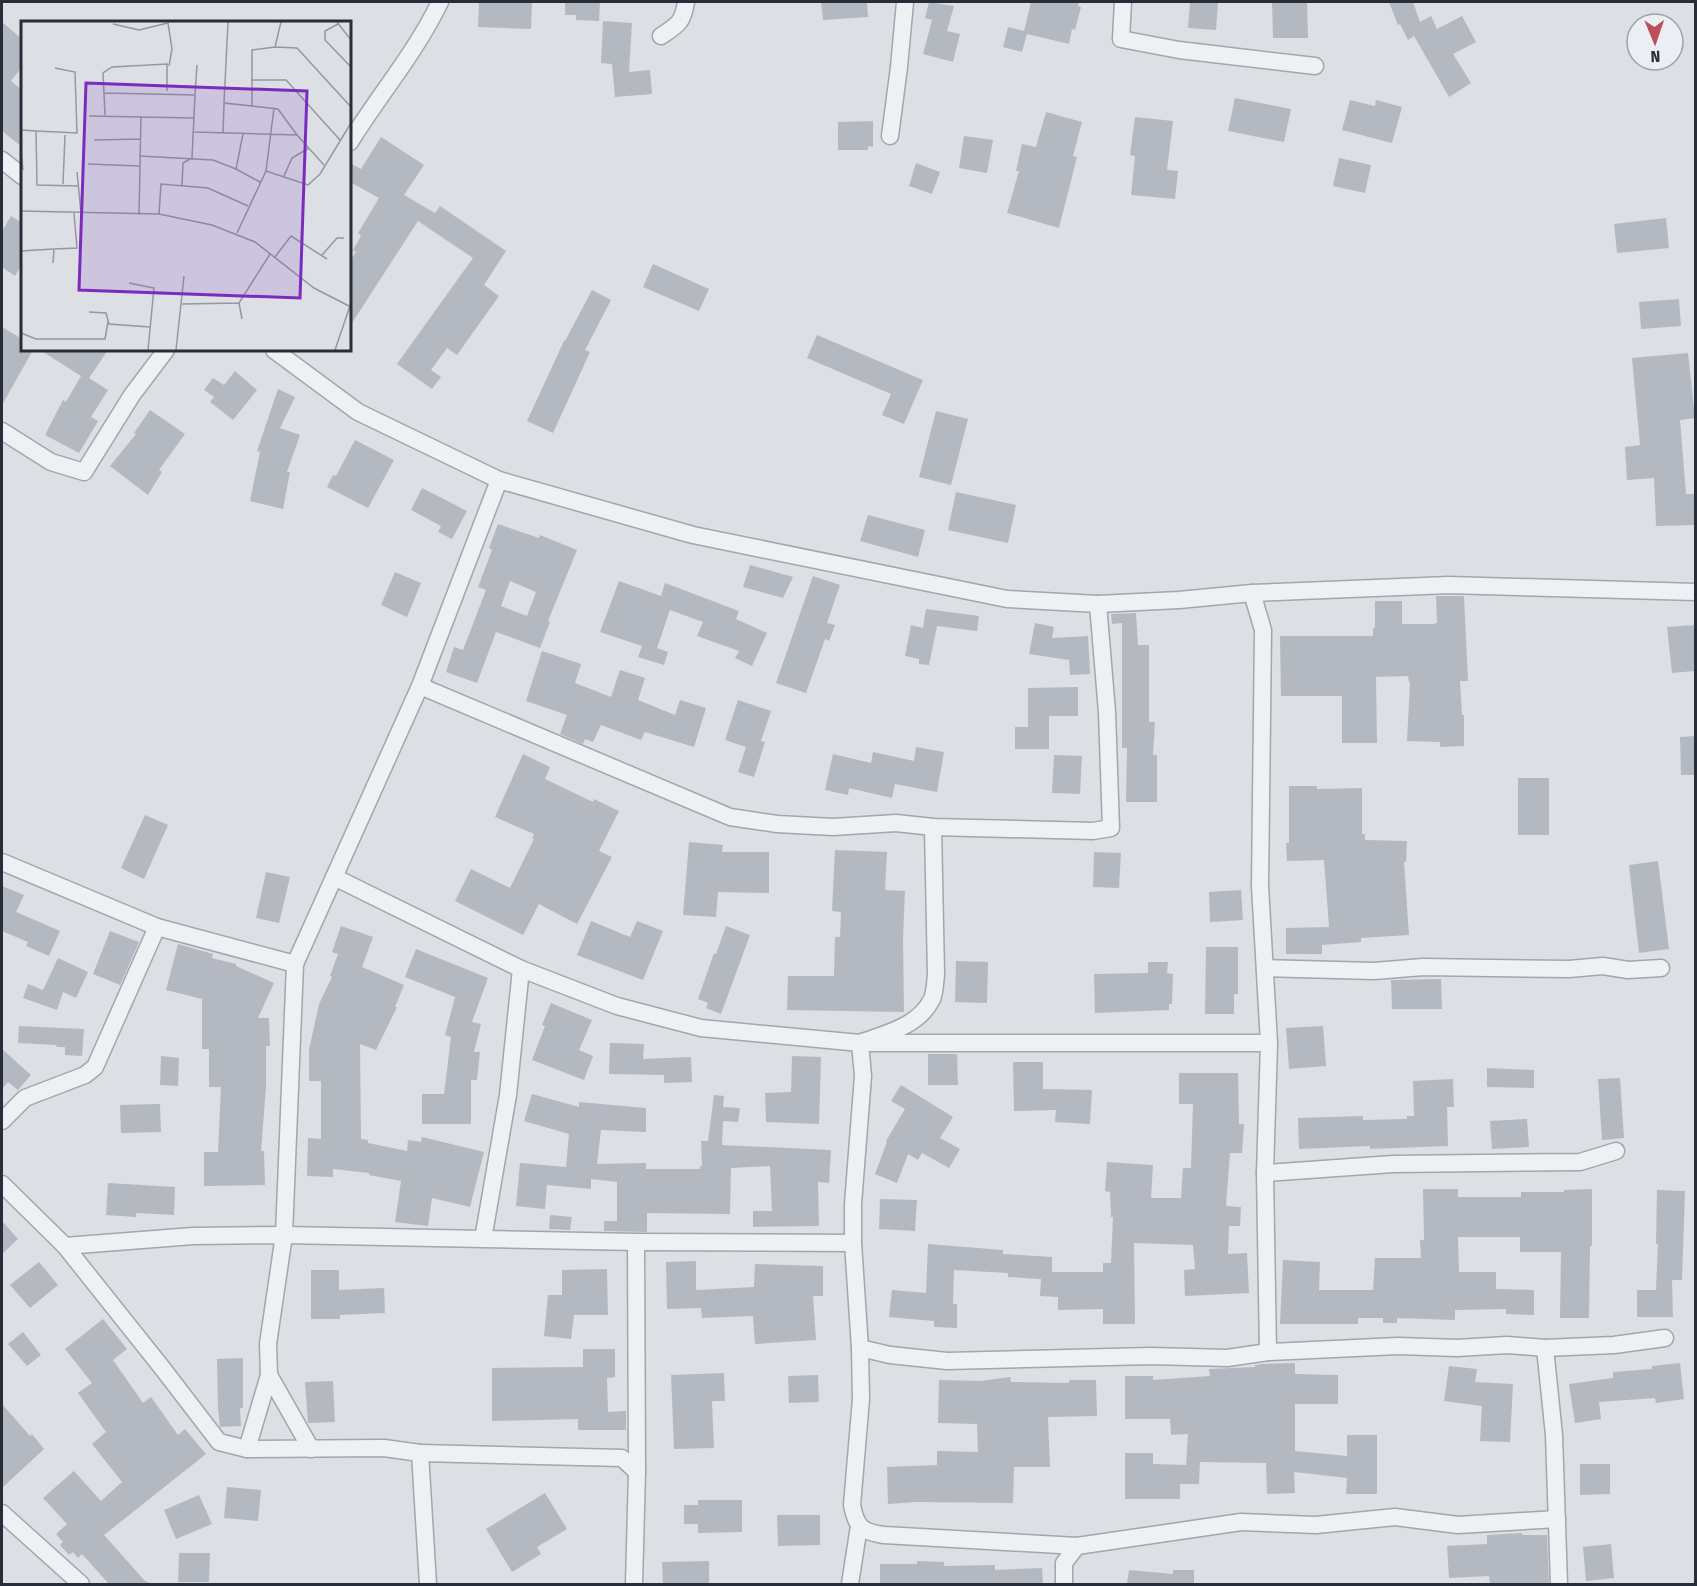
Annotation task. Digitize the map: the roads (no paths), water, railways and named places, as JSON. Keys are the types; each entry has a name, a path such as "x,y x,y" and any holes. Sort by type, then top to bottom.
{"street":[{"path":"351,140 425,32 440,2"},
{"path":"661,36 678,25 687,2"},
{"path":"890,136 905,2"},
{"path":"1123,2 1121,39 1179,51 1315,66"},
{"path":"2,160 21,175"},
{"path":"2,431 51,462 84,472 132,395 165,351"},
{"path":"275,351 358,412 499,480 693,535 1007,599 1098,604 1449,585 1695,592"},
{"path":"247,1449 269,1376 268,1344 284,1235 295,964 420,686 499,480"},
{"path":"1252,594 1263,630 1260,886 1269,1043 1265,1173 1268,1352"},
{"path":"420,686 730,817 777,824 833,827 896,823 933,827 1093,831 1112,828 1107,712 1098,604"},
{"path":"860,1043 902,1028 922,1014 933,997 936,975 933,827"},
{"path":"2,862 157,927 295,964"},
{"path":"334,877 521,969 618,1006 701,1028 860,1043 1269,1043"},
{"path":"2,1121 25,1098 85,1075 95,1067 157,927"},
{"path":"1265,968 1374,971 1423,967 1569,969 1603,966 1628,970 1661,968"},
{"path":"483,1239 508,1095 521,969"},
{"path":"860,1043 863,1077 853,1204 853,1243 861,1399 852,1504 859,1526 867,1533 1077,1546 1241,1521 1316,1525 1395,1517 1458,1525 1557,1519"},
{"path":"1265,1173 1393,1164 1580,1162 1616,1151"},
{"path":"2,1184 64,1246 219,1442 247,1449 384,1448 420,1453 613,1457 622,1458 637,1472"},
{"path":"64,1246 193,1236 284,1235 636,1242 853,1243"},
{"path":"634,1584 637,1472 636,1242"},
{"path":"860,1348 890,1355 947,1361 1151,1356 1227,1358 1268,1352 1398,1346 1458,1348 1507,1345 1545,1348 1614,1345 1665,1338"},
{"path":"1545,1348 1554,1435 1558,1584"},
{"path":"269,1376 312,1449"},
{"path":"420,1453 428,1584"},
{"path":"2,1513 81,1584"},
{"path":"850,1584 859,1526"},
{"path":"1064,1584 1064,1563 1077,1546"}]}
